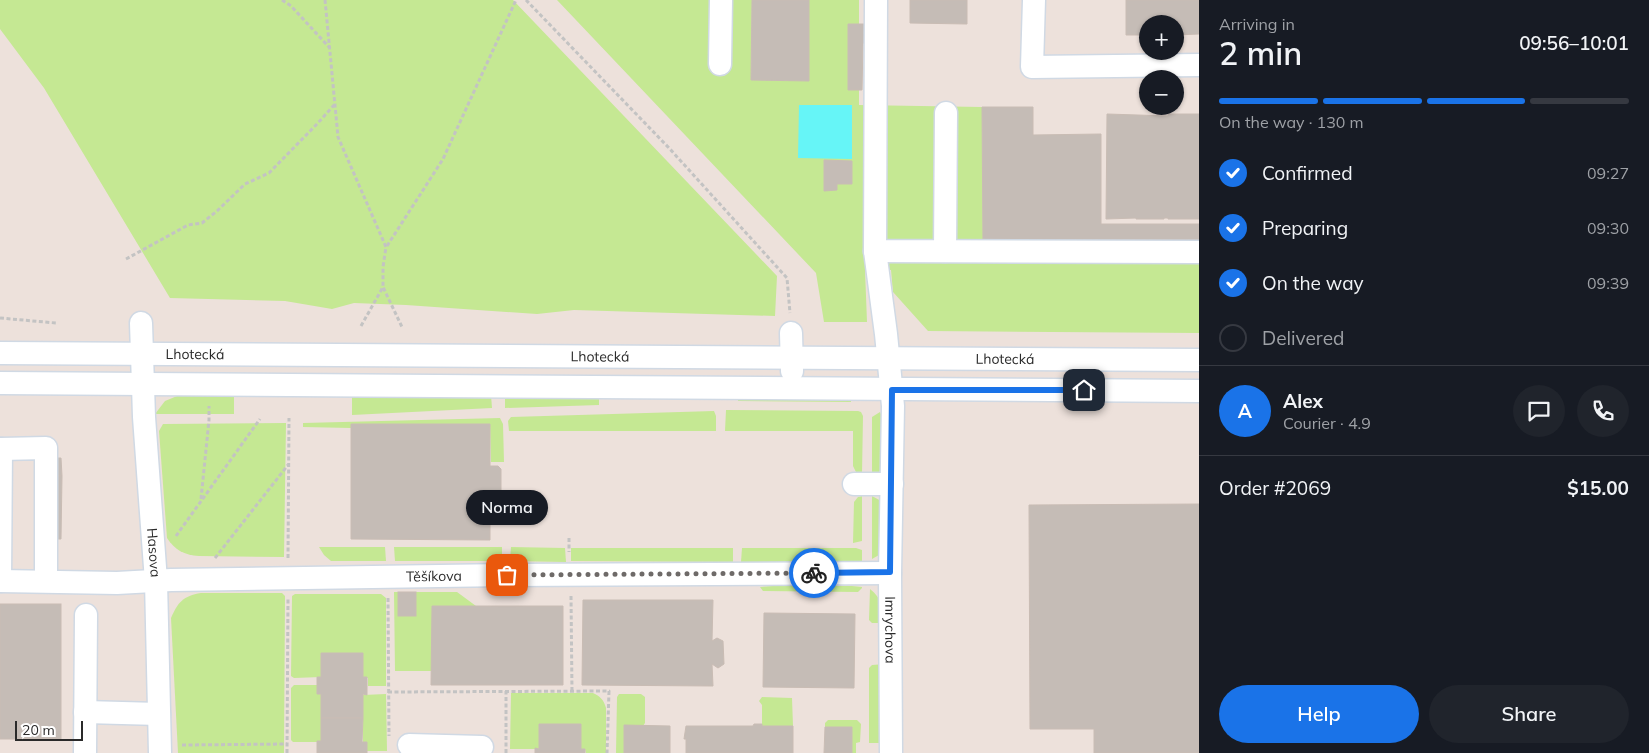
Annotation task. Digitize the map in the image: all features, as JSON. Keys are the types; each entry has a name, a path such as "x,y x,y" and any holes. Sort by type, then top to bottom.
{"street":[{"path":"720,64 721,0"},
{"name":"Imrychova","path":"876,0 874,251 878,270 892,390 891,753"},
{"path":"1034,0 1032,67 1199,65"},
{"path":"945,251 946,113"},
{"path":"874,251 1199,252"},
{"name":"Hasova","path":"141,323 142,384 156,580 160,749"},
{"path":"791,333 792,389"},
{"name":"Lhotecká","path":"0,353 792,356 1199,360"},
{"path":"0,383 1199,391"},
{"path":"0,581 1,449 46,448 46,581"},
{"path":"854,484 892,484"},
{"name":"Těšíkova","path":"0,581 117,584 156,580 890,572"},
{"path":"85,753 86,615"},
{"path":"86,712 159,714"},
{"path":"399,745 447,750 482,747"}],"path":[{"path":"282,0 291,6 329,47"},
{"path":"324,0 338,137 386,247"},
{"path":"361,326 382,287 386,247 443,160 516,0"},
{"path":"526,0 669,148 787,278 791,333"},
{"path":"126,259 188,224 202,223 245,184 269,173 335,104"},
{"path":"382,287 402,326"},
{"path":"0,318 56,323"},
{"path":"172,541 260,419"},
{"path":"201,502 209,420"},
{"path":"214,558 288,464"},
{"path":"569,538 572,691"},
{"path":"388,577 388,692 399,745"},
{"path":"506,691 506,753"},
{"path":"388,692 609,691 607,753"},
{"path":"160,749 287,744"}],"green space":[{"path":"0,0 513,0 777,276 775,316 574,310 537,314 354,303 332,309 285,301 170,298 44,88 0,29"},
{"path":"557,0 752,0 751,80 809,80 809,0 859,0 859,24 848,24 848,89 859,90 859,105 982,107 983,244 1199,245 1199,333 928,331 893,292 891,270 865,270 867,322 824,322 816,273","holes":["824,161 852,161 852,183 837,184 837,190 824,190"]},
{"path":"182,394 234,394 234,414 155,414 165,401"},
{"path":"491,395 492,408 352,415 352,397"},
{"path":"505,395 599,395 599,405 505,408"},
{"path":"738,397 851,398 851,402 738,401"},
{"path":"726,410 861,412 863,416 862,474 856,472 853,466 853,431 725,431"},
{"path":"714,411 716,431 509,431 508,421 511,417"},
{"path":"880,412 885,423 883,468 878,473 872,475 872,417"},
{"path":"500,418 503,424 504,462 491,462 490,424 351,424 351,428 303,427 303,423"},
{"path":"286,423 284,557 199,556 184,553 173,546 167,538 159,431 163,424"},
{"path":"862,496 862,541 853,543 854,502 858,497"},
{"path":"872,496 881,501 884,547 879,555 872,559"},
{"path":"319,547 385,547 386,561 331,561"},
{"path":"394,547 502,547 502,561 395,561"},
{"path":"511,547 565,548 566,562 510,561"},
{"path":"571,548 733,548 733,562 571,561"},
{"path":"742,548 856,548 862,550 862,562 741,562"},
{"path":"852,586 862,588 858,592 763,591 760,587"},
{"path":"870,589 880,600 886,623 872,623 869,620"},
{"path":"394,592 399,592 399,616 416,616 416,592 457,592 476,606 432,671 395,671"},
{"path":"201,593 282,593 285,596 284,753 178,753 171,618 176,608 185,598"},
{"path":"295,594 381,594 386,598 386,686 368,686 368,678 363,677 363,653 321,677 294,678 291,676 292,596"},
{"path":"885,664 885,743 869,743 869,668 872,665"},
{"path":"294,685 317,685 317,694 321,694 321,742 293,742 291,740 291,688"},
{"path":"511,693 593,693 598,695 606,708 606,753 586,753 585,749 581,749 581,725 539,749 510,749"},
{"path":"386,694 387,751 367,751 367,742 363,742 363,695"},
{"path":"619,694 641,694 645,697 645,723 624,753 616,753 617,697"},
{"path":"762,697 792,698 793,726 762,726 762,705 759,701"},
{"path":"828,720 857,720 861,724 860,742 856,743 856,753 852,753 852,727 825,727 825,723"}],"water":[{"path":"799,105 852,105 852,159 798,158"}],"building":[{"path":"752,0 809,0 809,81 751,80"},
{"path":"910,0 967,0 967,24 910,23"},
{"path":"1126,0 1199,0 1199,34 1184,35 1184,15 1139,15 1139,35 1126,35"},
{"path":"848,24 874,24 874,43 863,43 862,90 848,90"},
{"path":"982,107 1033,107 1033,135 1101,134 1101,224 1199,224 1199,245 983,244"},
{"path":"1107,114 1168,116 1199,114 1199,219 1106,219"},
{"path":"824,160 852,161 852,184 837,184 837,190 824,191"},
{"path":"351,424 490,424 490,466 498,466 501,469 501,496 497,499 490,499 490,540 351,539"},
{"path":"36,458 61,458 62,476 36,476"},
{"path":"36,476 62,476 61,539 54,539"},
{"path":"1199,504 1199,753 1094,753 1094,729 1030,729 1029,505"},
{"path":"398,592 416,592 416,616 398,616"},
{"path":"583,600 713,600 712,641 717,638 723,641 724,664 718,668 712,664 713,686 582,685"},
{"path":"0,604 61,604 61,739 0,739"},
{"path":"432,606 563,606 563,685 431,685"},
{"path":"764,613 855,614 854,688 763,687"},
{"path":"321,653 363,653 363,677 367,677 367,695 363,694 363,718 321,718 321,694 317,694 317,677 321,677"},
{"path":"321,718 363,718 362,742 367,742 367,753 317,753 317,741 321,741"},
{"path":"539,724 581,724 581,749 585,749 585,753 535,753 535,748 539,749"},
{"path":"754,724 762,724 762,726 793,726 793,753 686,753 686,739 684,739 686,726 753,726"},
{"path":"624,725 670,726 670,753 624,753"},
{"path":"825,727 852,727 852,753 824,753"}],"way so far":[{"path":"507,575 814,573"}],"place":[{"name":"Norma","path":"507,575"}],"route":[{"path":"814,573 890,572 892,390 1084,390"}]}
